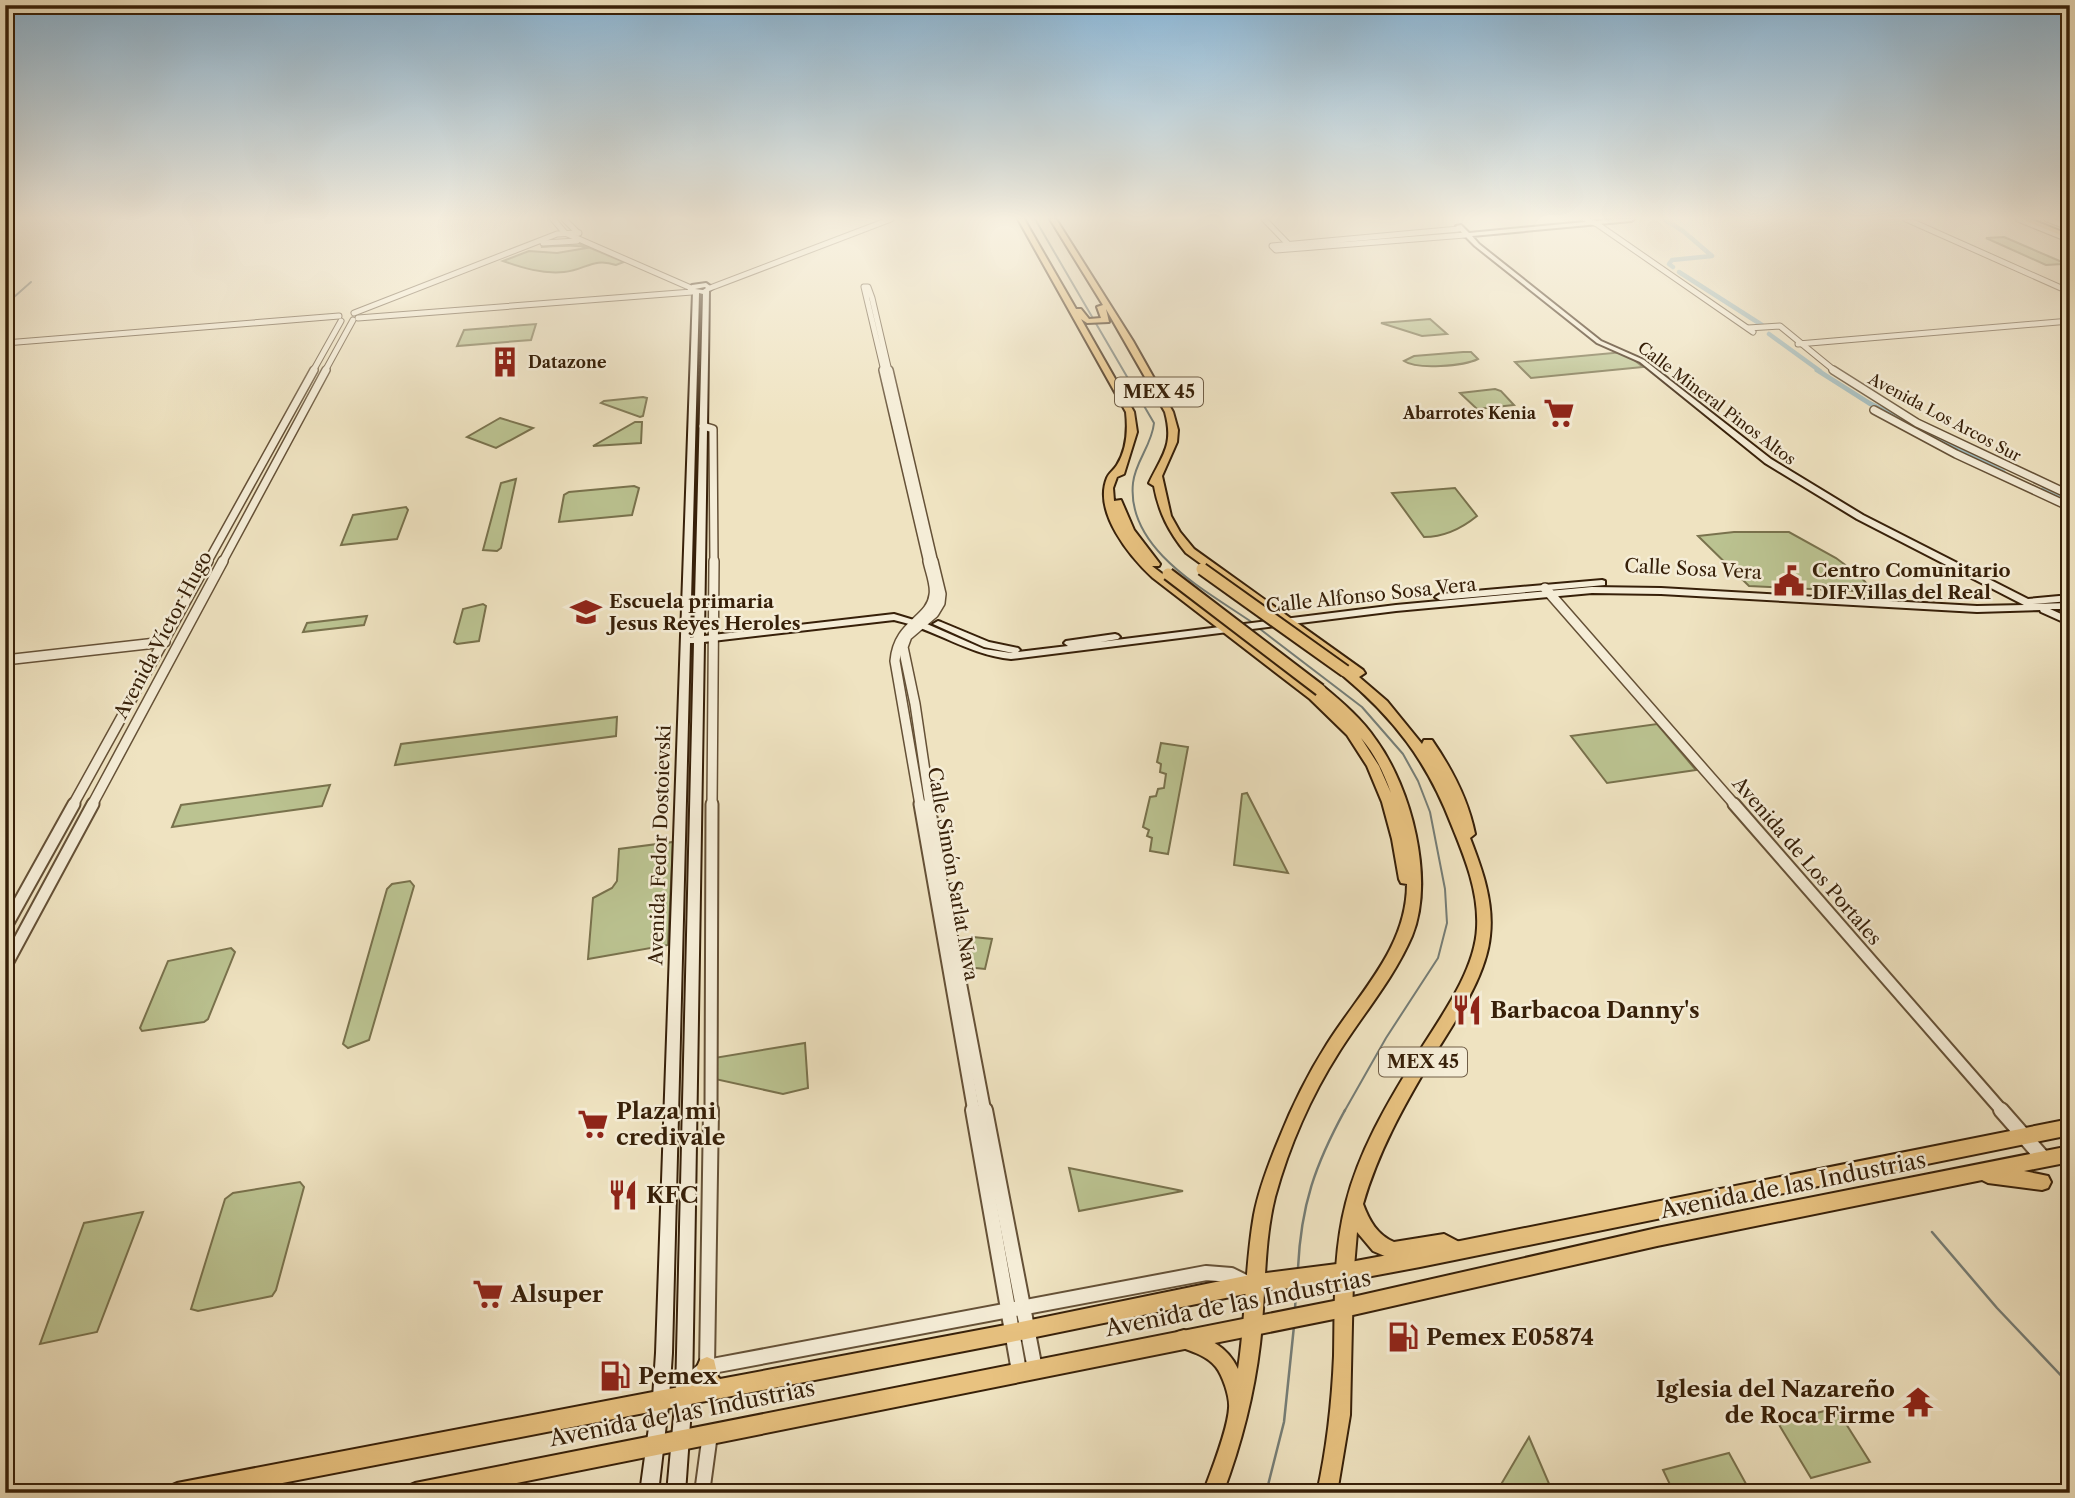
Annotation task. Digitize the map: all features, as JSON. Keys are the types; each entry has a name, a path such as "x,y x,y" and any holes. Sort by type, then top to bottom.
{"main road":[{"name":"Avenida Fedor Dostoievski","path":"649,1493 661,1398 703,426 699,289"},
{"name":"Avenida Fedor Dostoievski","path":"676,1493 684,1389 692,638 699,289"},
{"name":"MEX 45","path":"1061,289 1133,422 1131,443 1121,466 1117,499 1122,516 1138,544 1152,561 1168,574 1321,690 1366,733 1383,758 1400,792 1411,856 1413,903 1404,937 1332,1049 1287,1137 1266,1200 1253,1284 1253,1325 1240,1406 1233,1440 1213,1493"},
{"path":"1063,289 1083,319 1105,320 1107,317 1090,289"},
{"name":"MEX 45","path":"1096,289 1169,412 1174,430 1173,442 1157,476 1152,496 1161,528 1183,555 1345,671 1392,712 1427,758 1467,849 1483,910 1481,951 1472,974 1387,1121 1354,1204 1345,1272 1341,1404 1327,1493"},
{"name":"Calle Mineral Pinos Altos","path":"1537,289 1603,342 1642,361 1744,443 1797,480 1881,528 2070,622"},
{"path":"1095,369 1105,369"},
{"path":"1121,466 1112,475 1109,493 1113,514 1124,540 1158,577 1226,625 1322,703 1364,750 1381,779 1390,802 1413,903"},
{"path":"1157,476 1163,513 1173,533 1209,566 1379,689 1429,744 1458,796 1467,827 1467,849"},
{"name":"Calle Sosa Vera","path":"1440,597 1634,583 1965,602 2026,602 2070,598"},
{"name":"Calle Alfonso Sosa Vera","path":"692,638 894,617 921,621 978,650 999,656 1011,656 1226,625 1548,590 1649,590 1966,608 2040,609 2070,606"},
{"name":"Calle Alfonso Sosa Vera","path":"1334,612 1440,597"},
{"name":"Avenida de las Industrias","path":"177,1493 661,1398 684,1389 716,1388 1253,1284 1345,1272 1801,1183 2070,1127"},
{"name":"Avenida de las Industrias","path":"415,1493 710,1432 1282,1321 1657,1237 2070,1154"},
{"path":"1978,1173 2042,1182"},
{"path":"1354,1204 1370,1237 1387,1249 1394,1251 1444,1242 1457,1250"},
{"path":"1184,1339 1209,1348 1229,1366 1240,1406"},
{"path":"707,1367 709,1381 716,1388"}],"street":[{"path":"357,316 425,289"},
{"path":"357,316 426,289"},
{"path":"5,344 699,289"},
{"name":"Calle Simón Sarlat Nava","path":"866,289 935,593 933,603 907,636 903,647 915,704 940,877 1024,1307 1020,1331 1027,1370"},
{"name":"Avenida Los Arcos Sur","path":"1692,289 1751,330 1782,328 1798,344 1891,409 2070,495"},
{"name":"Avenida Víctor Hugo","path":"5,967 179,640 357,316"},
{"name":"Avenida Víctor Hugo","path":"5,928 340,319"},
{"path":"1798,344 2070,321"},
{"path":"313,371 326,370"},
{"name":"Avenida Los Arcos Sur","path":"1891,409 1877,410 1966,460 2070,508"},
{"path":"703,426 713,429 710,1244 707,1367"},
{"name":"Avenida de Los Portales","path":"1548,590 2044,1160"},
{"name":"Calle Simón Sarlat Nava","path":"921,621 900,636 895,648 895,661 1007,1311 1020,1331"},
{"path":"5,660 179,640"},
{"name":"Avenida de las Industrias","path":"684,1389 707,1367 1206,1273 1231,1275 1253,1284"},
{"path":"702,1493 710,1432"}],"green space":[{"path":"1430,319 1447,334 1422,336 1381,323"},
{"path":"536,324 531,340 457,346 464,330"},
{"path":"1471,352 1478,359 1441,366 1410,364 1404,361 1414,356"},
{"path":"1624,352 1643,367 1531,378 1515,362"},
{"path":"1495,389 1501,391 1514,405 1477,409 1460,393"},
{"path":"647,398 643,416 640,417 601,403 604,401"},
{"path":"500,418 533,428 496,448 467,437"},
{"path":"635,422 642,422 641,443 593,446"},
{"path":"516,479 501,548 497,551 483,550 501,483"},
{"path":"634,486 639,488 632,515 559,522 564,495 569,492"},
{"path":"1455,488 1477,516 1452,531 1431,537 1424,537 1392,493"},
{"path":"406,507 408,510 397,539 341,545 353,515"},
{"path":"1734,532 1789,532 1836,558 1860,576 1874,592 1749,586 1698,536"},
{"path":"483,604 486,606 479,641 457,644 454,642 463,609"},
{"path":"367,616 364,625 303,632 307,623"},
{"path":"617,717 616,736 395,765 401,744"},
{"path":"1657,724 1696,770 1607,783 1571,736"},
{"path":"1161,743 1188,747 1168,854 1150,851 1152,838 1147,836 1149,830 1143,827 1150,797 1156,796 1158,789 1164,788 1166,774 1160,772 1161,764 1157,762"},
{"path":"330,785 322,806 172,827 181,805"},
{"path":"1247,793 1288,873 1234,865 1242,794"},
{"path":"673,842 668,945 588,959 593,898 612,888 617,881 619,849"},
{"path":"410,881 414,886 369,1040 348,1048 343,1044 387,889 392,884"},
{"path":"973,937 992,939 985,969 966,967"},
{"path":"231,948 235,952 208,1019 204,1022 142,1031 140,1028 168,961"},
{"path":"805,1043 808,1088 783,1094 715,1079 714,1058"},
{"path":"1069,1168 1183,1191 1079,1211"},
{"path":"300,1182 304,1187 276,1290 272,1296 198,1311 191,1309 225,1199 233,1193"},
{"path":"143,1212 97,1332 40,1344 84,1223"},
{"path":"1836,1408 1870,1462 1811,1478 1778,1423"},
{"path":"1529,1437 1553,1493 1496,1493"},
{"path":"1729,1453 1751,1493 1674,1493 1663,1470"}],"waterway":[{"path":"5,305 23,289"},
{"path":"1076,289 1154,423 1133,483 1134,507 1142,529 1173,566 1253,623"},
{"path":"1705,289 1762,325"},
{"path":"1769,334 1820,371"},
{"path":"1817,370 1869,403 2003,472"},
{"path":"2042,490 2070,503"},
{"path":"1260,629 1362,707 1403,754 1418,781 1430,812 1445,889 1447,923 1438,958 1386,1038 1344,1112"},
{"path":"1298,1268 1302,1224 1311,1186 1325,1149 1345,1110"},
{"path":"1932,1232 1997,1308 2070,1385"},
{"path":"1295,1310 1296,1288"},
{"path":"1266,1493 1284,1422 1294,1326"}],"place":[{"name":"Datazone","path":"505,362"},
{"name":"Abarrotes Kenia","path":"1559,413"},
{"name":"Centro Comunitario DIF Villas del Real","path":"1789,581"},
{"name":"Escuela primaria Jesus Reyes Heroles","path":"586,612"},
{"name":"Barbacoa Danny's","path":"1467,1010"},
{"name":"Plaza mi credivale","path":"593,1124"},
{"name":"KFC","path":"623,1195"},
{"name":"Alsuper","path":"488,1294"},
{"name":"Pemex E05874","path":"1403,1337"},
{"name":"Pemex","path":"615,1376"},
{"name":"Iglesia del Nazareño de Roca Firme","path":"1918,1402"}]}
